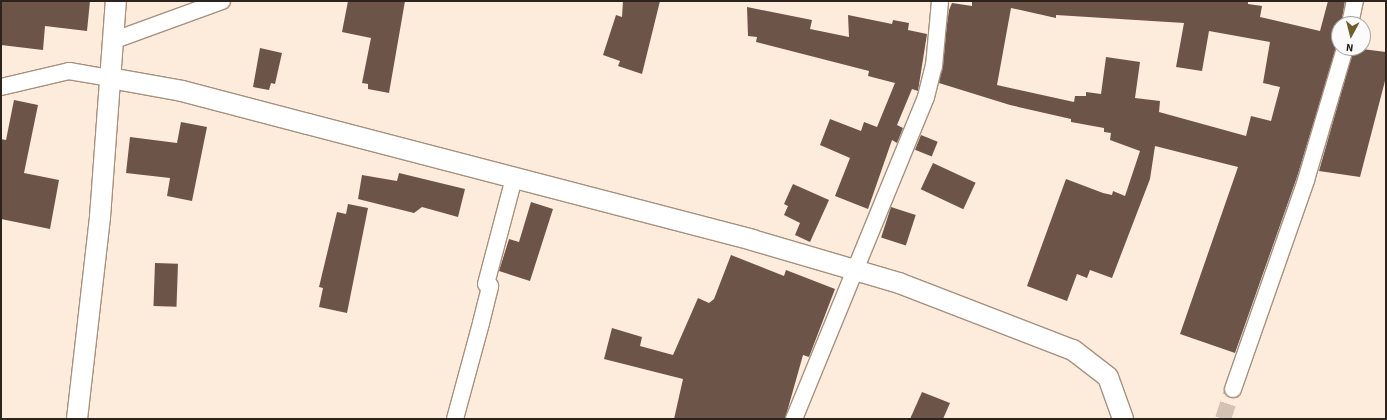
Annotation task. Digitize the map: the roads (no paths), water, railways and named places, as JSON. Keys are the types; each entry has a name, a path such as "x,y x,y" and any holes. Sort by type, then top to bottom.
{"street":[{"path":"77,419 100,217 116,1"},
{"path":"112,41 222,1"},
{"path":"794,419 854,268 926,97 934,66 940,1"},
{"path":"1352,16 1355,1"},
{"path":"1233,389 1306,180 1343,56"},
{"path":"1,87 69,71 182,91 854,268 1073,350 1108,377 1123,419"},
{"path":"455,419 481,324 490,286 486,284 514,178"}],"tunnel":[{"path":"1223,419 1233,389"}]}
